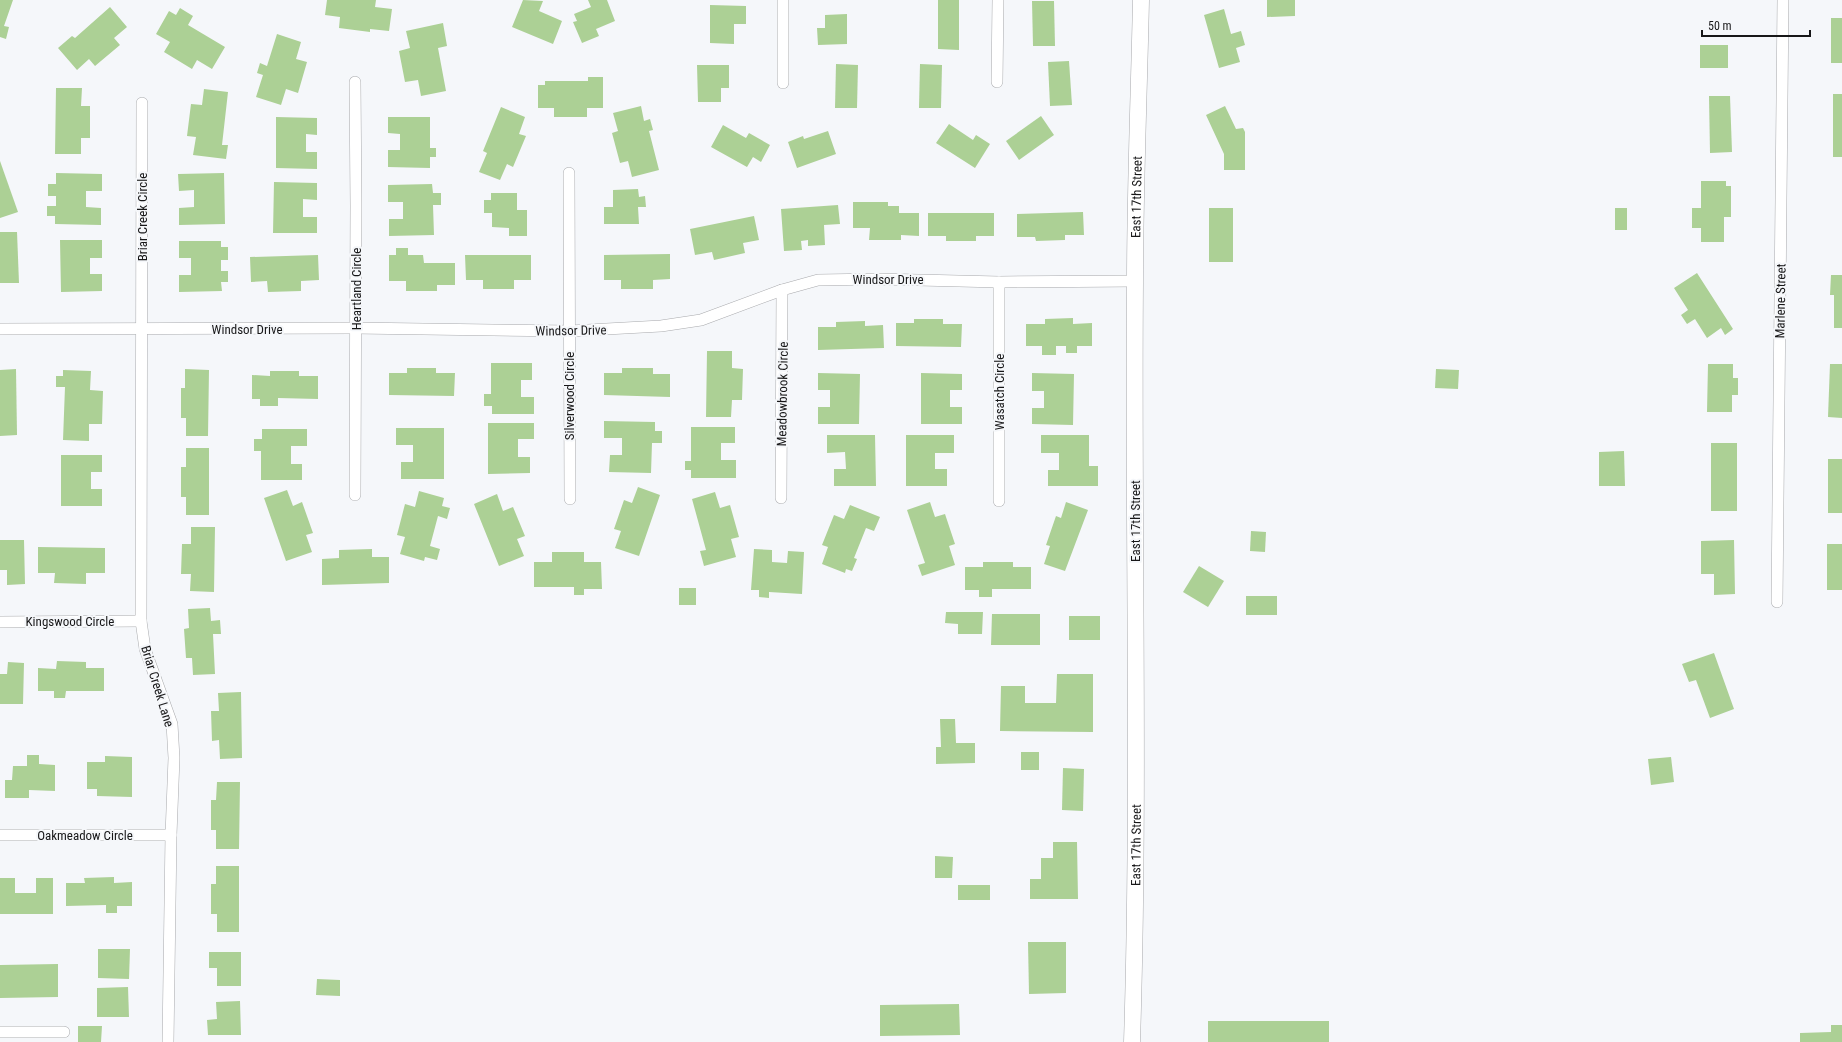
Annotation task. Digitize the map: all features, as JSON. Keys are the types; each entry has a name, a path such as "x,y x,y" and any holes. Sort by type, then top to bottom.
{"main road":[{"name":"East 17th Street","path":"1132,1042 1135,889 1136,679 1135,281 1141,0"}],"street":[{"path":"783,0 783,83"},
{"path":"997,82 998,0"},
{"name":"Marlene Street","path":"1777,602 1783,0"},
{"name":"Heartland Circle","path":"355,82 355,496"},
{"name":"Briar Creek Circle","path":"141,330 142,103"},
{"name":"Silverwood Circle","path":"569,173 570,499"},
{"name":"Windsor Drive","path":"0,329 141,330 355,328 570,332 661,326 701,320 782,290 818,280 894,279 999,282 1135,281"},
{"name":"Wasatch Circle","path":"999,282 999,501"},
{"name":"Meadowbrook Circle","path":"781,498 782,290"},
{"name":"Briar Creek Lane","path":"141,330 141,621 145,649 172,724 174,758 171,835 168,1042"},
{"name":"Kingswood Circle","path":"0,622 141,621"},
{"name":"Oakmeadow Circle","path":"0,835 171,835"},
{"path":"0,1032 64,1032"}],"building":[{"path":"0,0 13,0 4,26 9,27 6,39 0,37"},
{"path":"327,0 376,0 375,7 392,9 389,31 370,29 370,32 339,28 340,17 325,15"},
{"path":"523,0 543,1 539,11 562,21 553,44 512,27"},
{"path":"588,0 607,0 615,21 596,29 599,36 582,43 573,22 577,21 574,14 591,7"},
{"path":"938,0 959,0 959,50 938,49"},
{"path":"1267,0 1295,0 1295,16 1267,17"},
{"path":"1032,1 1054,1 1055,46 1033,46"},
{"path":"710,5 746,6 746,24 734,24 734,44 710,43"},
{"path":"110,7 127,27 114,38 120,45 95,66 89,59 77,70 58,48 72,36 75,38"},
{"path":"180,8 193,16 188,25 225,47 212,69 197,60 192,69 164,52 170,42 156,34 169,11 176,15"},
{"path":"1224,9 1231,34 1241,31 1245,45 1236,48 1240,62 1219,68 1204,15"},
{"path":"847,14 847,44 818,45 817,28 825,28 825,15"},
{"path":"1831,18 1842,18 1842,63 1831,63"},
{"path":"443,23 447,46 438,48 446,91 421,96 418,80 405,82 399,51 410,48 406,31"},
{"path":"277,34 301,42 296,59 307,62 298,93 286,89 281,105 256,97 263,75 257,73 260,63 267,66"},
{"path":"1700,45 1728,45 1728,68 1700,68"},
{"path":"1069,61 1072,105 1050,106 1048,62"},
{"path":"836,64 858,65 857,108 835,108"},
{"path":"920,64 942,65 941,108 919,108"},
{"path":"697,65 729,65 729,88 721,88 721,102 698,102"},
{"path":"588,77 603,77 603,108 587,108 587,117 554,117 554,108 538,108 538,85 545,85 545,81 588,81"},
{"path":"56,88 82,88 81,106 90,106 90,138 81,138 81,154 55,154"},
{"path":"204,89 228,92 222,145 228,145 226,159 193,155 196,137 187,136 191,104 202,105"},
{"path":"1833,94 1842,94 1842,157 1833,157"},
{"path":"1709,96 1730,96 1732,152 1710,153"},
{"path":"641,106 644,121 650,119 653,130 649,131 659,170 632,177 628,161 620,163 612,133 618,131 613,113"},
{"path":"1225,106 1236,129 1243,128 1245,132 1245,170 1224,170 1224,154 1206,115"},
{"path":"501,107 525,117 519,134 526,136 513,167 507,164 500,180 479,172 487,153 483,151"},
{"path":"1041,116 1054,135 1019,160 1006,141"},
{"path":"276,117 317,118 317,135 306,134 306,152 317,152 317,169 276,168"},
{"path":"388,117 430,117 430,148 436,148 436,157 430,157 430,168 388,167 388,150 400,150 400,134 388,133"},
{"path":"949,124 973,140 976,135 990,144 975,168 936,143"},
{"path":"723,125 746,138 749,133 770,145 761,162 753,157 747,167 711,147"},
{"path":"828,131 836,154 797,168 788,142 803,136 804,139"},
{"path":"0,161 18,212 0,218"},
{"path":"56,173 102,174 102,191 86,191 86,207 101,208 101,225 55,224 55,216 47,216 47,206 56,206 56,196 48,196 48,184 56,184"},
{"path":"224,173 225,224 179,225 179,208 194,207 194,190 179,191 178,174"},
{"path":"1701,181 1726,181 1726,186 1731,186 1731,217 1724,217 1724,242 1701,242 1701,228 1692,228 1692,208 1701,208"},
{"path":"274,182 317,183 317,200 303,199 303,217 317,217 317,233 273,233"},
{"path":"432,184 433,193 441,193 441,205 433,205 434,235 389,236 389,219 403,219 403,202 388,202 388,185"},
{"path":"638,189 639,197 645,196 646,207 638,207 639,224 604,224 604,207 613,207 613,190"},
{"path":"491,193 517,193 517,210 527,210 527,236 509,236 509,228 492,227 492,213 484,213 484,200 491,200"},
{"path":"853,202 888,202 888,206 899,206 899,213 919,213 919,236 901,235 901,240 869,240 870,228 853,228"},
{"path":"838,205 840,224 824,225 825,245 808,246 808,240 801,241 802,250 784,251 781,209"},
{"path":"1209,208 1233,208 1233,262 1209,262"},
{"path":"1615,208 1627,208 1627,230 1615,230"},
{"path":"1083,212 1084,235 1065,235 1065,240 1036,241 1035,237 1017,237 1017,214"},
{"path":"928,213 994,213 994,236 976,236 976,241 946,241 946,236 928,236"},
{"path":"754,216 759,240 743,243 745,253 714,260 712,252 695,255 690,229"},
{"path":"0,232 17,232 19,283 0,283"},
{"path":"60,240 102,240 102,258 90,258 90,274 102,274 102,291 61,292"},
{"path":"179,241 221,241 221,247 228,247 228,260 221,260 221,271 228,271 228,282 221,282 222,291 179,292 179,275 191,275 191,258 179,258"},
{"path":"396,248 408,248 408,255 423,255 424,263 455,263 455,285 437,285 437,291 406,291 406,281 389,281 389,255 396,255"},
{"path":"670,254 670,279 653,280 653,289 621,289 621,280 604,280 604,255"},
{"path":"318,255 319,280 301,281 301,291 268,292 267,281 251,282 250,257"},
{"path":"465,255 531,255 531,280 514,280 514,289 483,289 483,280 466,280"},
{"path":"1697,273 1733,329 1725,335 1721,328 1707,338 1695,319 1687,324 1681,315 1688,310 1674,288"},
{"path":"1831,275 1842,275 1842,328 1834,328 1834,295 1830,295"},
{"path":"1073,318 1073,324 1092,323 1092,346 1077,346 1077,353 1066,353 1066,346 1056,346 1056,355 1042,355 1042,346 1026,346 1026,324 1045,324 1045,319"},
{"path":"914,319 943,319 943,324 962,324 961,347 896,346 896,323 914,323"},
{"path":"865,321 865,326 883,325 884,348 818,350 818,327 836,327 836,322"},
{"path":"707,351 732,351 732,368 743,369 742,400 732,400 731,417 706,417"},
{"path":"491,363 532,363 532,380 521,380 521,397 534,397 534,414 492,414 492,406 484,406 484,394 491,394"},
{"path":"1708,364 1733,364 1733,378 1738,378 1738,395 1732,395 1732,412 1707,412"},
{"path":"1830,364 1842,364 1842,418 1828,417"},
{"path":"407,368 436,368 436,373 455,373 454,396 389,395 389,373 407,373"},
{"path":"622,368 653,368 653,374 670,374 670,397 604,395 604,373 622,373"},
{"path":"16,369 17,435 0,436 0,370"},
{"path":"185,369 209,370 208,436 186,436 186,418 181,418 181,388 185,388"},
{"path":"1436,369 1459,370 1458,389 1435,388"},
{"path":"63,370 91,371 90,390 103,391 102,424 89,424 89,441 63,440 65,387 56,387 56,376 63,376"},
{"path":"270,371 299,371 299,376 318,376 318,399 278,398 278,406 260,406 260,399 252,399 252,375 270,376"},
{"path":"818,373 860,374 859,424 818,424 818,407 830,407 830,390 818,390"},
{"path":"921,373 962,374 962,390 950,390 950,407 962,407 962,424 921,424"},
{"path":"1032,373 1074,374 1073,425 1032,424 1032,408 1044,408 1044,391 1032,391"},
{"path":"604,421 655,422 655,431 662,431 662,443 652,443 651,473 609,472 610,455 622,455 622,438 604,438"},
{"path":"488,423 534,423 534,439 518,439 518,457 530,457 530,473 488,474"},
{"path":"691,427 735,427 735,443 721,443 721,460 736,460 736,478 691,478 691,470 685,470 685,461 691,461"},
{"path":"396,428 444,428 444,479 401,479 401,462 413,462 413,445 396,445"},
{"path":"262,429 307,429 307,446 291,446 291,464 302,464 302,480 261,480 261,451 254,451 254,439 262,439"},
{"path":"827,435 875,435 876,486 834,486 834,469 846,469 845,452 827,453"},
{"path":"906,435 954,435 954,453 935,453 935,469 947,469 947,486 906,486"},
{"path":"1041,435 1089,435 1089,466 1098,466 1098,486 1048,486 1048,470 1059,470 1059,453 1041,453"},
{"path":"1711,443 1737,443 1737,511 1711,511"},
{"path":"186,448 209,448 209,515 186,515 186,497 181,497 181,467 186,467"},
{"path":"1624,451 1625,486 1599,486 1599,452"},
{"path":"61,455 102,455 102,472 91,472 91,489 102,489 102,506 61,506"},
{"path":"1828,459 1842,459 1842,513 1828,513"},
{"path":"638,487 660,495 639,556 615,548 621,531 614,529 624,500 632,503"},
{"path":"287,490 293,506 302,502 313,533 306,535 312,552 286,561 264,498"},
{"path":"419,491 444,498 442,506 450,508 447,519 438,516 430,546 440,549 437,560 425,557 424,561 400,554 405,537 397,535 405,504 415,507"},
{"path":"715,492 720,508 730,505 739,537 731,539 736,557 704,566 700,551 706,550 692,499"},
{"path":"497,494 503,511 513,507 525,536 517,539 524,556 499,566 474,504"},
{"path":"930,502 935,517 945,514 955,544 949,546 955,565 922,576 918,565 925,563 907,510"},
{"path":"1066,502 1088,510 1065,571 1044,564 1050,546 1046,545 1056,516 1061,518"},
{"path":"850,505 880,517 874,531 866,528 854,558 857,559 852,571 846,569 845,573 822,564 828,547 822,545 834,515 844,519"},
{"path":"191,527 215,527 214,592 190,591 191,574 181,574 182,544 191,544"},
{"path":"1251,531 1266,532 1265,552 1250,551"},
{"path":"0,540 24,540 25,584 7,585 7,570 0,570"},
{"path":"1734,540 1735,594 1714,595 1714,574 1701,574 1701,541"},
{"path":"1827,544 1842,544 1842,590 1827,590"},
{"path":"38,547 105,548 105,573 86,573 86,584 54,583 55,573 38,573"},
{"path":"372,549 372,557 389,557 389,583 322,585 322,559 339,558 339,550"},
{"path":"754,549 772,550 772,562 787,563 788,551 804,552 802,594 769,592 769,598 759,597 759,590 751,590"},
{"path":"552,552 584,552 584,562 601,562 602,589 584,589 584,595 574,595 574,587 534,587 534,562 552,562"},
{"path":"983,562 1013,562 1013,567 1031,567 1031,589 992,589 992,597 979,597 979,590 965,590 965,567 983,567"},
{"path":"1199,566 1224,581 1208,607 1183,592"},
{"path":"679,588 696,588 696,605 679,605"},
{"path":"1246,596 1277,596 1277,615 1246,615"},
{"path":"210,608 211,621 220,620 221,634 213,634 215,674 193,675 192,658 186,658 184,629 189,628 188,609"},
{"path":"946,612 983,612 982,634 958,634 958,624 945,623"},
{"path":"992,614 1040,614 1040,645 991,645"},
{"path":"1069,616 1100,616 1100,640 1069,640"},
{"path":"1714,653 1734,709 1710,718 1696,680 1689,682 1682,664"},
{"path":"57,661 86,662 86,668 104,668 104,691 66,691 65,698 54,698 54,691 38,691 38,668 56,669"},
{"path":"8,662 24,663 23,704 0,704 0,674 7,674"},
{"path":"1057,674 1093,674 1093,732 1000,731 1001,686 1025,686 1025,703 1056,703"},
{"path":"241,692 242,758 220,759 219,740 212,741 211,711 219,711 218,693"},
{"path":"940,719 955,719 956,743 975,743 975,763 936,764 936,747 941,747"},
{"path":"1021,752 1039,752 1039,770 1021,770"},
{"path":"27,755 39,755 39,764 55,765 55,791 29,790 29,798 5,798 5,780 12,780 13,766 27,766"},
{"path":"105,756 132,757 132,797 97,796 97,789 87,789 87,762 105,762"},
{"path":"1671,757 1674,782 1651,785 1648,759"},
{"path":"1063,768 1084,769 1083,811 1062,810"},
{"path":"217,782 240,782 239,849 216,849 216,830 211,830 211,800 216,800"},
{"path":"1053,842 1077,842 1078,899 1030,899 1030,879 1041,879 1041,858 1053,858"},
{"path":"935,856 953,857 952,878 935,878"},
{"path":"216,866 239,866 239,932 217,932 217,914 211,914 211,884 216,884"},
{"path":"114,877 114,883 132,882 132,906 117,906 117,913 106,913 106,905 66,906 66,883 85,883 84,878"},
{"path":"0,878 15,878 15,893 36,893 36,878 53,878 53,914 0,914"},
{"path":"958,885 990,885 990,900 958,900"},
{"path":"1028,942 1066,942 1066,993 1029,994"},
{"path":"98,949 130,949 129,979 98,978"},
{"path":"209,952 241,952 241,986 217,986 217,968 209,968"},
{"path":"58,964 58,997 0,998 0,965"},
{"path":"317,979 340,980 340,996 316,995"},
{"path":"128,987 129,1017 97,1017 97,988"},
{"path":"240,1001 241,1035 208,1035 207,1020 217,1019 216,1002"},
{"path":"959,1004 960,1035 880,1036 880,1005"},
{"path":"1208,1021 1329,1021 1329,1042 1208,1042"},
{"path":"1831,1025 1842,1025 1842,1042 1800,1042 1800,1033 1831,1032"},
{"path":"78,1026 102,1026 101,1042 78,1042"}]}
